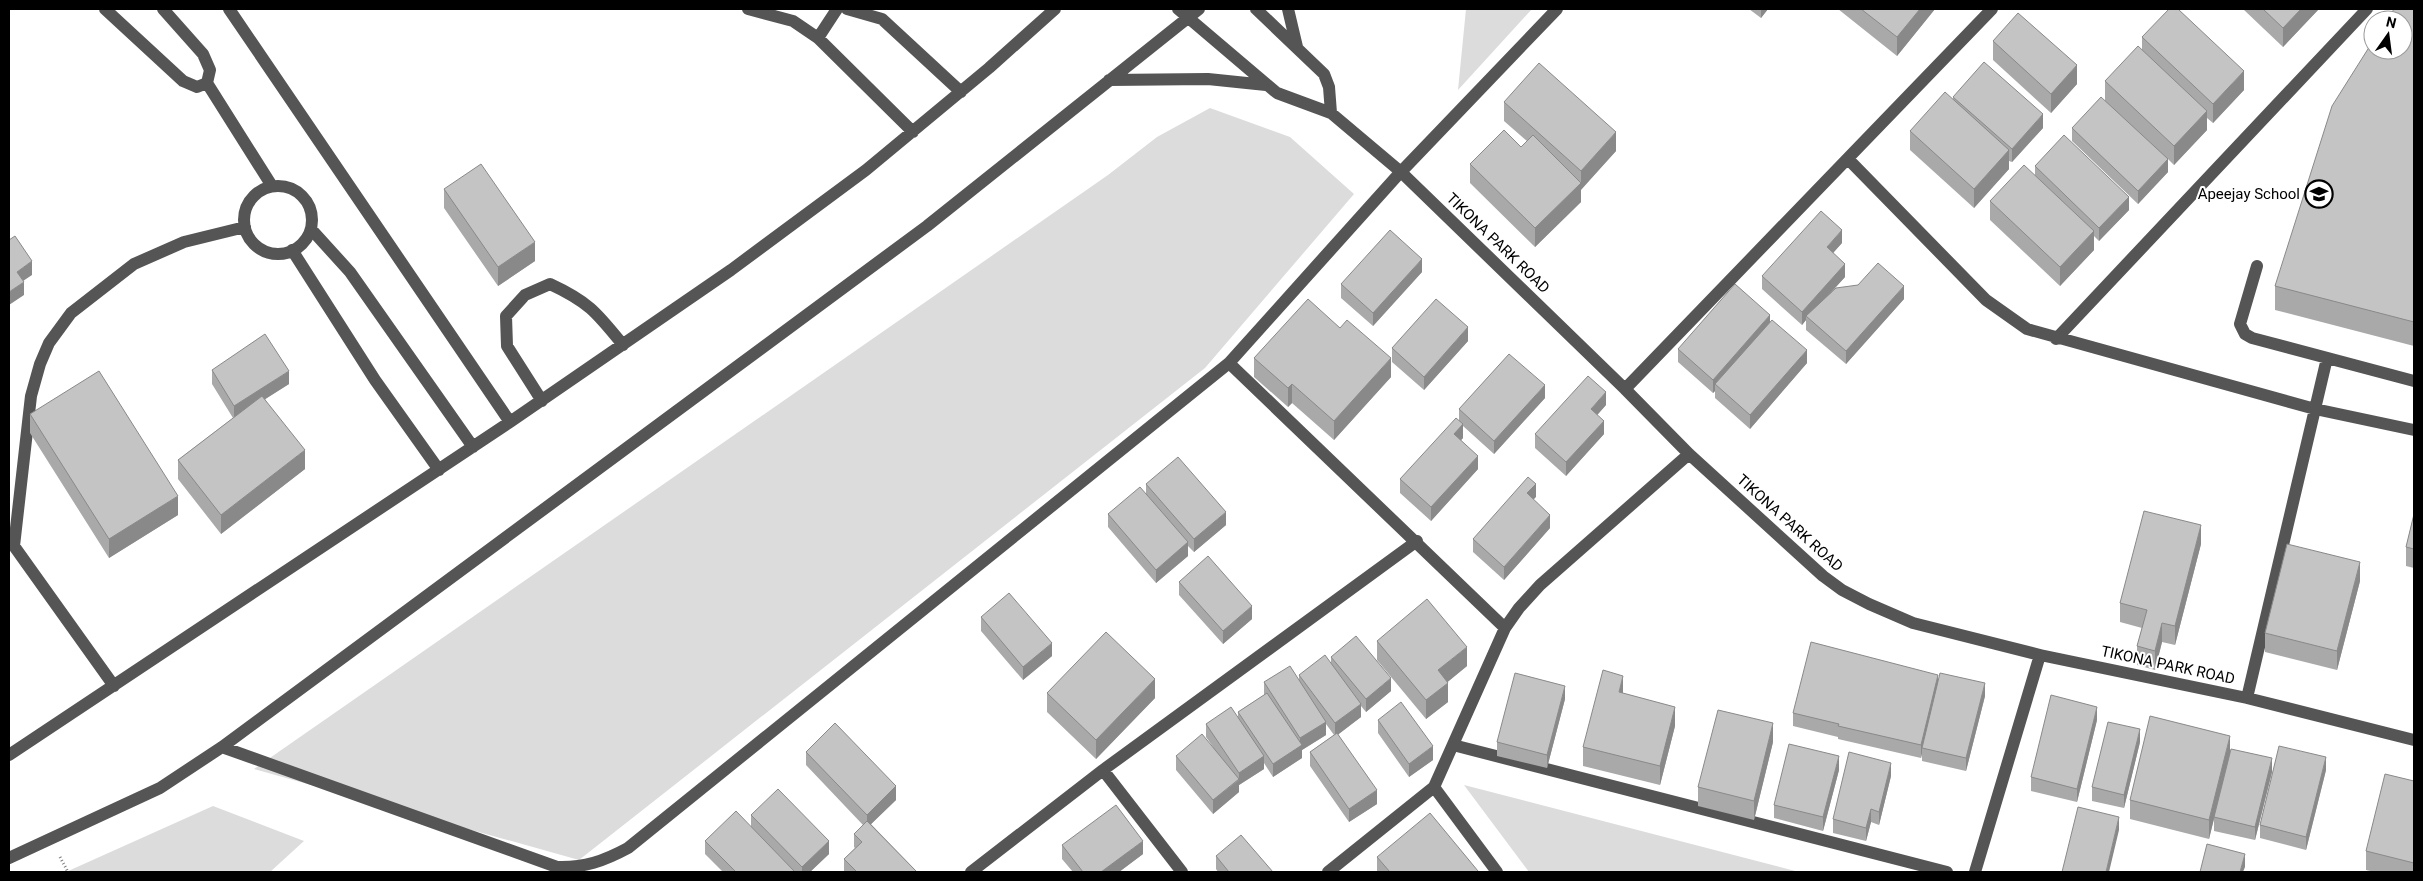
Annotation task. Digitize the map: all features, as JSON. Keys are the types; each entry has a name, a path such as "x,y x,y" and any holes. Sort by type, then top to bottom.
{"street":[{"path":"104,9 183,81 197,87 206,83 210,70 203,54 163,9"},
{"path":"229,9 510,422"},
{"path":"748,9 793,21 818,38 912,132"},
{"path":"818,38 837,9"},
{"path":"847,9 882,19 961,92"},
{"path":"9,755 542,401 731,270 866,170 961,92 1056,9"},
{"name":"TIKONA PARK ROAD","path":"1178,9 1266,84 1286,98 1330,113 1401,172 1626,389 1689,454 1823,576 1842,590 1913,622 2040,655 2247,698 2414,740"},
{"path":"9,858 160,788 222,747 927,226 1188,19 1198,9"},
{"path":"1256,9 1324,74 1329,87 1330,113"},
{"path":"1288,9 1297,47"},
{"path":"222,747 557,867 579,868 605,860 628,848 1229,363 1401,172 1557,9"},
{"path":"1626,389 1849,160 1992,9"},
{"path":"2056,339 2367,9"},
{"name":"TIKONA PARK ROAD","path":"1109,80 1208,79 1266,84"},
{"path":"206,83 272,186"},
{"path":"1849,160 1986,300 2027,329 2056,339 2315,409 2414,430"},
{"path":"272,186 284,186 294,190 303,197 309,207 312,218 311,229 306,240 292,250 277,254 256,246 244,227 244,216 247,206 262,190 272,186"},
{"path":"114,686 11,548 31,396 40,364 49,343 71,313 134,264 184,242 244,227"},
{"path":"311,229 350,272 473,447"},
{"path":"292,250 375,380 439,470"},
{"path":"2257,266 2240,324 2245,334 2414,381"},
{"path":"542,401 507,346 506,316 525,295 550,284 578,297 594,310 623,344"},
{"path":"2247,698 2328,358"},
{"path":"1229,363 1417,541 1505,628"},
{"path":"1328,872 1434,787 1505,628 1518,608 1540,584 1689,454"},
{"path":"971,872 1103,770 1417,541"},
{"path":"1976,872 2040,655"},
{"path":"1453,745 1947,872"},
{"path":"1103,770 1182,872"},
{"path":"1434,787 1497,872"}],"shaded area":[{"path":"1466,9 1532,9 1458,90"},
{"path":"1210,108 1290,137 1354,194 1205,368 579,860 254,769 1108,175 1157,137"},
{"path":"1464,785 1799,872 1529,872"},
{"path":"213,806 304,841 270,872 66,872"}],"building":[{"path":"1861,9 1920,9 1897,37"},
{"path":"2169,9 2178,9 2244,71 2213,104 2142,37"},
{"path":"2263,9 2301,9 2283,28"},
{"path":"2414,9 2414,322 2275,286 2332,106 2363,57 2363,60 2413,60 2413,10 2393,10"},
{"path":"2018,13 2077,65 2051,94 1993,41"},
{"path":"2138,46 2207,111 2174,146 2105,81"},
{"path":"1984,62 2043,114 2012,149 1953,97"},
{"path":"1539,63 1616,132 1581,171 1504,102"},
{"path":"1945,92 2009,150 1974,189 1910,131"},
{"path":"2101,97 2168,159 2138,191 2072,128"},
{"path":"1504,130 1521,147 1533,135 1581,183 1535,228 1470,164"},
{"path":"2064,135 2129,197 2099,228 2035,166"},
{"path":"481,164 535,242 498,267 444,189"},
{"path":"2024,165 2094,231 2060,267 1990,201"},
{"path":"1821,211 1842,230 1827,247 1845,264 1802,312 1762,276"},
{"path":"1390,230 1422,259 1373,313 1341,284"},
{"path":"15,236 32,261 17,272 24,282 9,292 9,240"},
{"path":"1878,263 1904,286 1846,351 1806,316 1836,288 1858,285"},
{"path":"1735,284 1770,315 1713,380 1678,349"},
{"path":"1308,299 1340,328 1347,320 1391,358 1334,421 1292,384 1288,388 1254,358"},
{"path":"1436,299 1468,327 1424,377 1392,348"},
{"path":"1772,320 1807,350 1750,415 1715,384"},
{"path":"265,334 289,371 234,406 212,370"},
{"path":"1509,354 1545,385 1494,441 1459,409"},
{"path":"99,371 178,496 109,539 30,414"},
{"path":"1588,376 1606,392 1591,409 1604,421 1566,462 1535,434"},
{"path":"262,396 305,450 221,515 178,460"},
{"path":"1456,418 1463,424 1454,434 1478,456 1431,507 1400,479"},
{"path":"1178,457 1226,512 1194,539 1146,484"},
{"path":"1528,477 1536,484 1527,493 1550,515 1504,567 1473,539"},
{"path":"1140,487 1188,542 1156,570 1108,514"},
{"path":"2144,511 2201,525 2175,626 2162,623 2155,651 2137,646 2147,610 2120,603"},
{"path":"2414,514 2414,549 2406,547"},
{"path":"2287,544 2360,562 2337,651 2265,633"},
{"path":"1208,556 1252,606 1223,631 1179,582"},
{"path":"1009,593 1052,643 1023,667 981,617"},
{"path":"1427,599 1467,647 1438,670 1448,683 1426,700 1377,641"},
{"path":"1106,632 1155,679 1096,740 1047,693"},
{"path":"1356,636 1391,678 1366,699 1331,657"},
{"path":"1811,642 1938,675 1921,745 1838,726 1839,724 1793,713"},
{"path":"1325,655 1361,704 1335,723 1299,675"},
{"path":"1290,666 1326,722 1300,738 1264,682"},
{"path":"1603,670 1623,676 1619,692 1675,707 1660,766 1583,747"},
{"path":"1515,673 1565,686 1547,755 1497,742"},
{"path":"1940,673 1985,683 1966,758 1922,748"},
{"path":"1267,693 1302,745 1273,764 1238,712"},
{"path":"2051,695 2097,707 2077,789 2031,777"},
{"path":"1401,702 1433,746 1409,764 1378,720"},
{"path":"1231,707 1264,756 1239,773 1206,724"},
{"path":"1718,710 1773,723 1754,801 1698,787"},
{"path":"2150,716 2230,736 2209,820 2130,800"},
{"path":"2108,722 2140,729 2124,795 2092,787"},
{"path":"835,723 896,786 867,815 806,752"},
{"path":"1337,733 1377,790 1349,809 1310,752"},
{"path":"1202,734 1239,779 1213,800 1176,756"},
{"path":"1789,744 1839,756 1823,817 1774,805"},
{"path":"2279,746 2326,757 2306,837 2260,825"},
{"path":"2231,749 2272,758 2255,827 2214,817"},
{"path":"1849,752 1891,763 1879,812 1871,809 1866,828 1833,819"},
{"path":"2385,774 2414,781 2414,863 2366,851"},
{"path":"778,789 829,841 802,867 751,815"},
{"path":"1116,805 1143,841 1101,872 1083,872 1062,845"},
{"path":"2078,807 2119,817 2106,872 2062,872"},
{"path":"736,811 795,872 736,872 705,841"},
{"path":"1430,813 1478,871 1390,872 1377,857"},
{"path":"867,821 917,872 857,872 844,859 862,842 854,834"},
{"path":"1241,835 1273,872 1229,872 1216,856"},
{"path":"2207,844 2245,854 2240,872 2200,872"}],"place":[{"name":"Apeejay School","path":"2319,194"}]}
